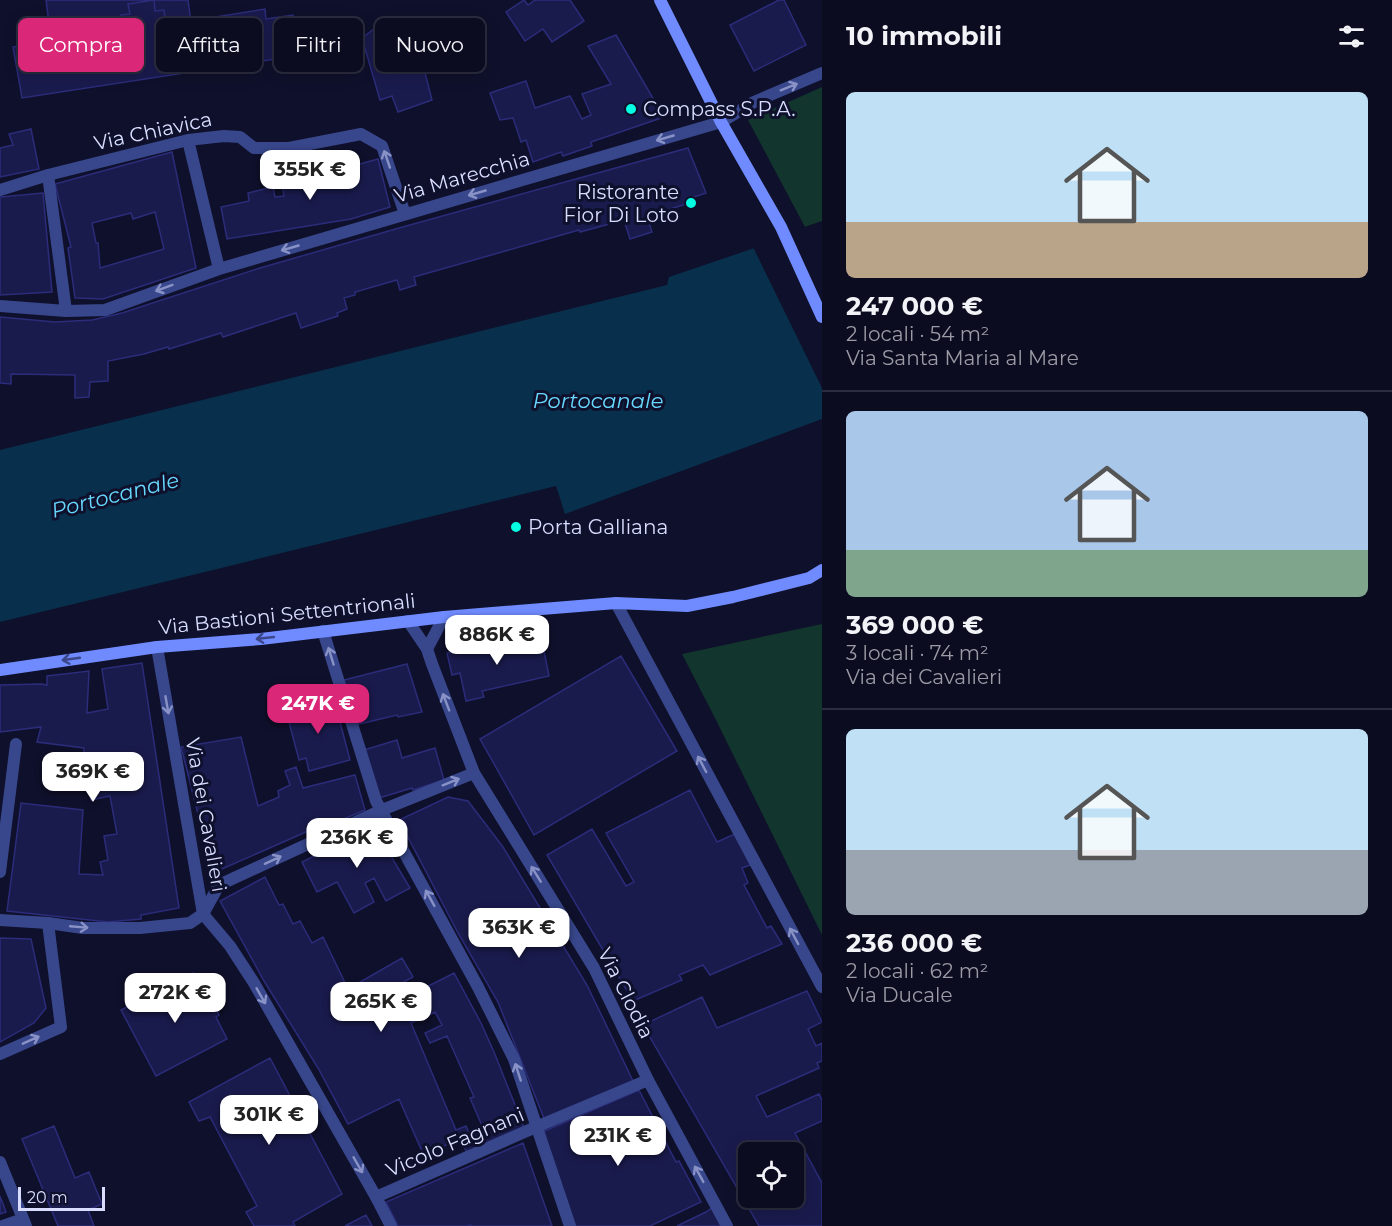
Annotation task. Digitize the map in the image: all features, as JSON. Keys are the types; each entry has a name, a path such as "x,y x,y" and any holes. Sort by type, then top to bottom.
{"street":[{"path":"660,0 721,122 781,227 822,316"},
{"name":"Via Marecchia","path":"0,306 66,311 105,310 219,269 721,122 754,102 822,74"},
{"name":"Via Chiavica","path":"0,190 48,175 188,140 224,136 240,137 254,148 289,148 361,134 382,146 405,214"},
{"path":"188,140 219,269"},
{"path":"48,175 66,311"},
{"name":"Via Bastioni Settentrionali","path":"0,670 157,647 261,639 444,617 615,603 687,606 809,578 822,570"},
{"path":"615,603 822,987"},
{"path":"427,649 444,617"},
{"name":"Via Clodia","path":"408,621 427,649 474,773 594,968 648,1080 727,1226"},
{"path":"323,631 376,801 478,987 514,1059 570,1226"},
{"name":"Via dei Cavalieri","path":"157,647 203,914 230,946 254,983 391,1226"},
{"path":"0,872 16,744"},
{"path":"0,920 82,928 140,928 190,923 203,914 219,885 382,810 474,773"},
{"path":"0,1054 61,1027 48,923"},
{"name":"Vicolo Fagnani","path":"376,1197 648,1080"},
{"path":"0,1162 24,1222 3,1226"}],"green space":[{"path":"822,87 822,221 805,227 748,120"},
{"path":"822,624 822,935 682,654"}],"water":[{"name":"Portocanale","path":"822,225 822,419 565,514 556,486 0,622 0,450 667,285 669,277"}],"pier":[{"path":"820,222 822,227 822,388 752,245"}],"building":[{"path":"46,0 154,0 128,4 130,14 121,15 121,18 48,18"},
{"path":"154,0 188,0 190,18 165,18 164,10 155,11"},
{"path":"154,0 155,11 164,10 165,18 156,18 156,72 191,72 22,98 13,47 18,46 18,72 144,72 144,18 121,18 121,15 130,14 128,4"},
{"path":"524,0 528,5 535,0 570,0 584,21 552,42 543,29 525,41 506,12"},
{"path":"779,0 784,0 806,45 754,71 730,25"},
{"path":"265,9 266,19 293,15 293,18 274,18 274,59 262,61 262,18 209,18"},
{"path":"375,28 375,72 425,72 432,100 398,112 392,96 380,100 363,37"},
{"path":"616,35 664,117 591,142 592,146 563,156 561,152 533,162 526,140 521,142 513,118 500,120 490,93 526,81 535,108 570,96 582,119 591,115 582,94 611,84 588,46"},
{"path":"31,129 39,169 0,177 0,148 13,145 9,134"},
{"path":"688,148 706,193 691,198 693,202 647,216 652,232 630,239 624,220 580,232 579,230 414,277 416,285 400,290 397,280 355,292 355,295 344,298 347,309 337,313 338,316 301,328 296,313 223,337 221,333 169,349 168,347 108,361 108,381 90,382 89,397 75,398 75,375 11,374 11,384 0,383 0,317 55,322 92,320 122,313 260,268"},
{"path":"172,152 196,268 103,299 75,298 68,248 71,247 55,184","holes":["155,212 164,249 100,268 98,243 96,243 92,223 131,213 133,219"]},
{"path":"378,159 390,207 351,219 227,239 221,207 249,201 248,193 273,187 275,197 284,196 281,176 322,170 323,172"},
{"path":"43,193 52,292 0,295 0,197"},
{"path":"524,635 528,651 543,646 549,676 482,691 484,697 466,701 460,673 452,675 447,653"},
{"path":"621,656 677,751 534,835 480,739"},
{"path":"142,663 179,908 141,915 141,919 108,922 7,911 21,803 83,810 79,874 103,875 100,862 108,860 104,836 117,834 110,796 91,800 88,776 83,776 84,748 37,742 41,727 0,732 0,685 47,685 47,676 89,671 87,713 108,709 102,669"},
{"path":"407,664 422,712 398,717 397,715 355,725 344,680"},
{"path":"328,698 334,719 339,718 350,760 309,771 306,758 299,760 286,711"},
{"path":"241,737 258,806 279,797 278,791 290,785 285,771 296,767 303,788 355,775 365,810 317,830 315,828 213,873 181,747"},
{"path":"397,740 402,758 435,748 444,780 379,798 364,750"},
{"path":"690,790 717,842 737,833 750,865 742,868 748,883 744,885 767,928 771,926 782,944 710,975 703,965 679,975 682,980 633,1001 547,855 592,829 626,886 634,882 606,833"},
{"path":"448,797 468,801 503,847 587,985 634,1083 545,1121 498,1002 458,933 399,820"},
{"path":"373,826 410,888 386,901 374,878 365,883 374,902 354,913 337,882 317,892 302,862"},
{"path":"265,877 279,905 283,904 293,924 300,921 312,943 323,937 348,989 402,958 413,977 394,987 401,1000 454,973 481,1023 525,1130 468,1155 460,1138 424,1156 399,1099 348,1124 318,1068 264,981 220,901","holes":["435,1012 442,1025 425,1033 430,1043 447,1036 474,1097 470,1098 483,1128 469,1133 466,1126 456,1130 411,1023"]},
{"path":"0,938 31,939 46,1008 34,1023 0,1042"},
{"path":"193,973 203,993 206,991 219,1015 216,1017 227,1039 156,1076 121,1010"},
{"path":"807,991 822,1022 808,1029 816,1046 822,1043 822,1061 817,1063 819,1068 756,1096 767,1117 819,1094 822,1100 822,1121 795,1133 800,1142 738,1142 738,1190 643,1025 702,997 717,1028"},
{"path":"270,1058 342,1194 293,1222 295,1226 254,1226 246,1212 257,1206 210,1117 199,1121 189,1102"},
{"path":"639,1090 676,1162 679,1161 701,1202 650,1226 574,1226 540,1133"},
{"path":"54,1126 75,1178 89,1172 102,1204 88,1210 94,1226 58,1226 22,1139"},
{"path":"523,1143 552,1226 398,1226 386,1202"},
{"path":"804,1150 822,1183 822,1226 759,1226 749,1208 804,1208"},
{"path":"0,1196 6,1212 0,1214"},
{"path":"713,1207 723,1226 677,1226 706,1212"},
{"path":"366,1215 372,1226 345,1226"}],"place":[{"name":"Compass S.P.A.","path":"631,109"},
{"name":"Ristorante Fior Di Loto","path":"691,203"},
{"name":"Porta Galliana","path":"516,527"}]}
